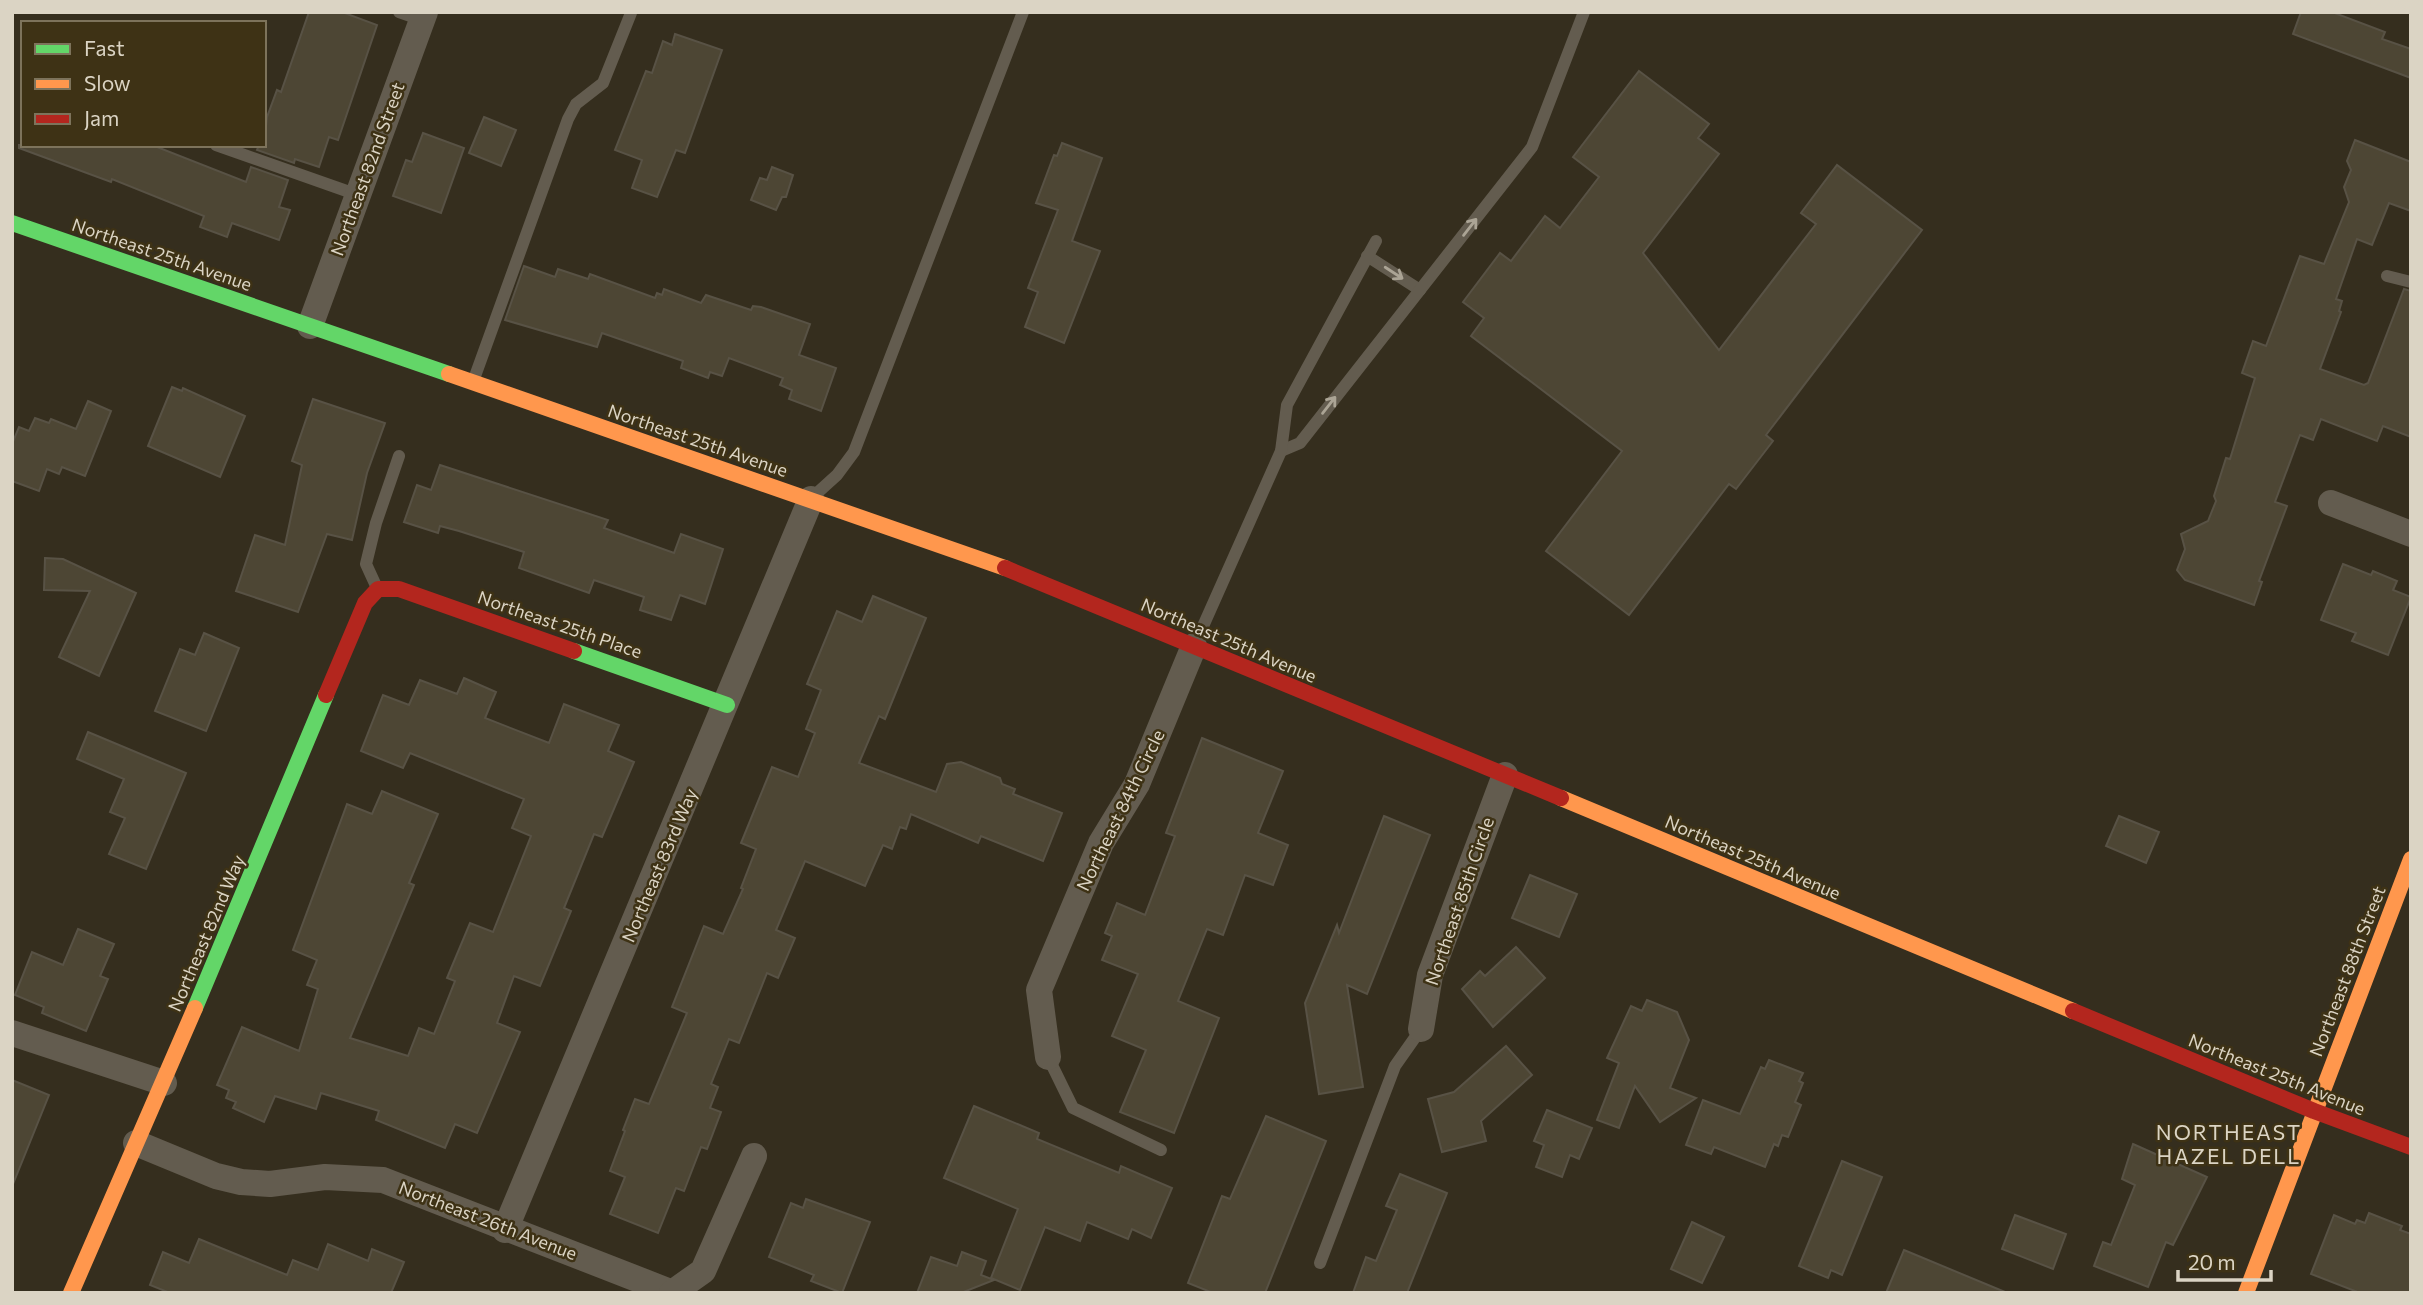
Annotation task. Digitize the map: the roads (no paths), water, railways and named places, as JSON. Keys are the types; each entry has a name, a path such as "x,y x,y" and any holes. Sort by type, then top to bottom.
{"street":[{"name":"Northeast 82nd Street","path":"310,326 358,195 415,15"},
{"name":"Northeast 25th Avenue","path":"12,223 985,560 2314,1111 2411,1147"},
{"name":"Northeast 83rd Way","path":"505,1230 811,499"},
{"path":"2331,503 2411,534"},
{"name":"Northeast 25th Place","path":"377,589 399,589 727,705"},
{"name":"Northeast 82nd Way","path":"71,1293 164,1083 365,603 377,589"},
{"name":"Northeast 84th Circle","path":"1048,1057 1040,990 1101,843 1138,783 1194,646"},
{"name":"Northeast 85th Circle","path":"1421,1029 1430,975 1505,775"},
{"name":"Northeast 88th Street","path":"2246,1293 2411,859"},
{"path":"12,1033 164,1083"},
{"name":"Northeast 26th Avenue","path":"136,1143 203,1172 241,1182 270,1184 325,1177 383,1181 505,1230 553,1244 672,1293"},
{"path":"672,1293 703,1271 754,1156"}],"lane":[{"path":"811,499 836,475 854,452 1023,12"},
{"path":"1281,451 1300,443 1532,147 1584,12"},
{"path":"473,383 568,119 576,104 603,83 631,13"},
{"path":"222,147 358,195"},
{"path":"1194,646 1281,451 1287,405 1376,240"},
{"path":"1367,256 1420,290"},
{"path":"2387,276 2411,282"},
{"path":"377,589 366,564 376,523 399,456"},
{"path":"1320,1263 1395,1066 1421,1029"},
{"path":"1048,1057 1073,1108 1161,1150"}],"district":[{"name":"NORTHEAST HAZEL DELL","path":"2229,1143"}]}
